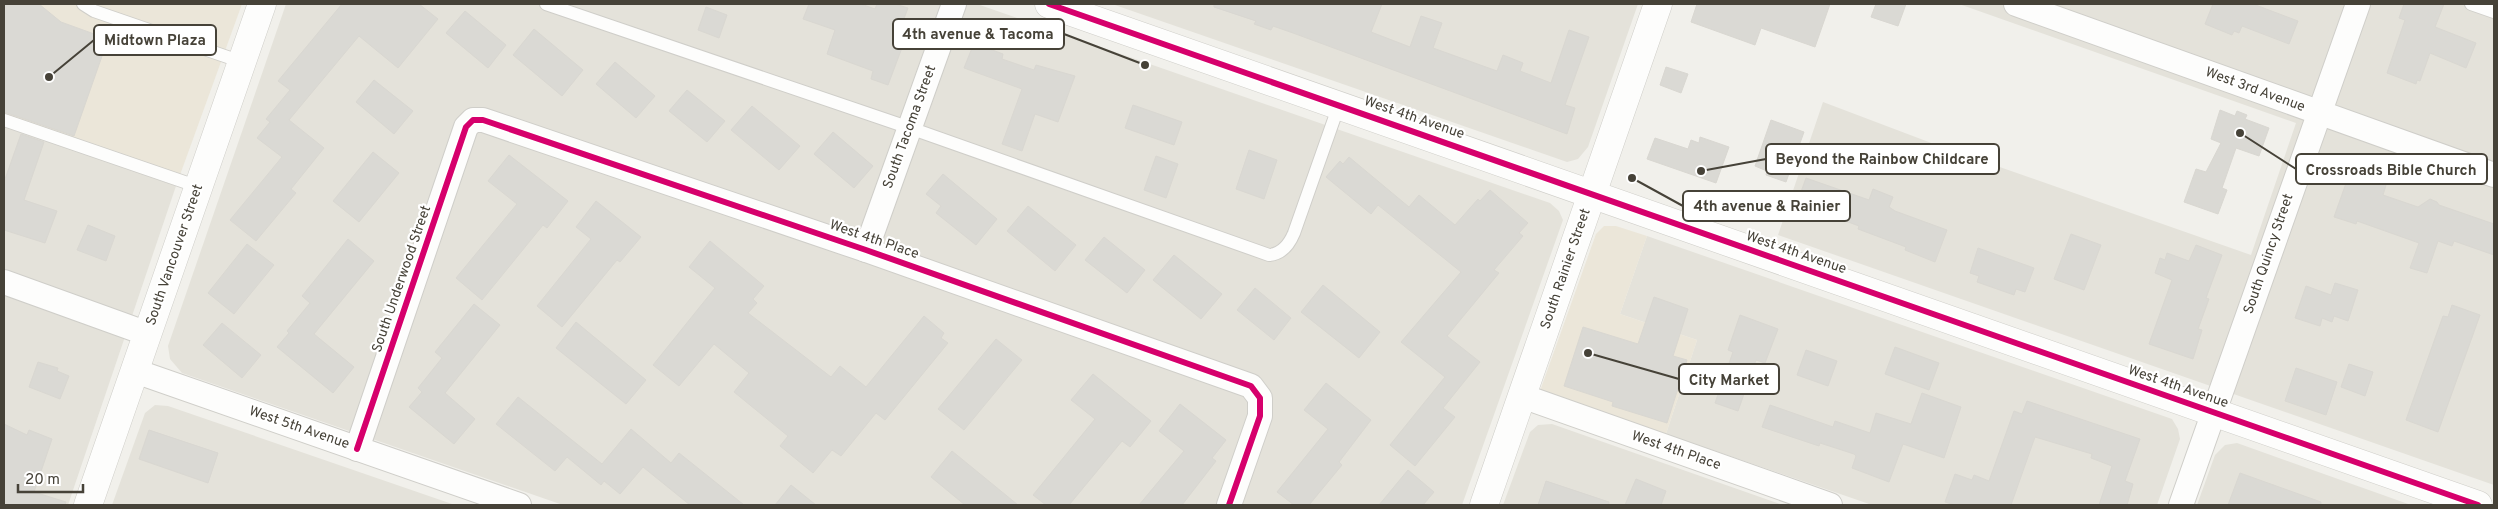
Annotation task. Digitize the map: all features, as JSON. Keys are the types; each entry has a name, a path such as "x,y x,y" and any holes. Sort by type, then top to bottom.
{"street":[{"name":"South Vancouver Street","path":"88,505 262,4"},
{"name":"South Tacoma Street","path":"866,250 954,4"},
{"name":"West 4th Avenue","path":"1049,4 2478,505"},
{"name":"South Rainier Street","path":"1484,505 1658,4"},
{"name":"West 3rd Avenue","path":"2016,4 2494,175"},
{"name":"South Quincy Street","path":"2181,505 2358,4"},
{"name":"West 4th Place","path":"473,120 483,120 866,250 1251,386 1260,398 1260,416 1229,505"},
{"name":"South Underwood Street","path":"357,449 466,127 473,120"},
{"path":"4,282 148,334"},
{"name":"West 5th Avenue","path":"135,371 519,505"},
{"name":"West 4th Place","path":"1522,396 1830,505"}],"lane":[{"path":"83,4 94,11 242,62"},
{"path":"546,4 910,128 1269,255 1276,254 1290,243 1339,105"},
{"path":"2471,4 2494,12"},
{"path":"4,120 199,187"}],"shaded area":[{"path":"4,4 242,4 176,186 4,126"},
{"path":"286,4 977,4 1550,203 1559,211 1563,220 1462,505 563,505 182,373 170,359 168,346"},
{"path":"1112,4 1638,4 1588,147 1578,159 1567,162"},
{"path":"1959,4 2494,4 2494,485 1778,235 1823,102 1934,144 2251,255 2296,123"},
{"path":"4,126 176,186 68,505 4,505"},
{"path":"1604,226 1616,226 1647,236 1620,314 1697,340 1666,434 1540,391 1596,234"},
{"path":"1647,236 2172,419 2178,429 2180,439 2157,505 1872,505 1666,434 1697,340 1620,314"},
{"path":"155,405 168,406 455,505 112,505 145,413"},
{"path":"1552,424 1783,505 1503,505 1530,432 1538,425"},
{"path":"2237,443 2411,505 2197,505 2215,455 2225,445"}],"building":[{"path":"4,4 39,4 61,22 108,39 74,136 4,112"},
{"path":"342,4 419,4 438,19 398,68 359,36 289,120 324,148 291,189 296,193 256,241 230,220 282,157 257,138 270,122 266,119 290,90 278,81"},
{"path":"809,4 861,4 875,9 877,4 895,4 908,8 895,42 903,45 888,85 871,79 873,71 827,54 835,30 803,19"},
{"path":"1214,4 1382,4 1371,32 1410,47 1421,16 1442,23 1433,48 1497,71 1503,55 1523,63 1520,71 1551,83 1569,30 1589,37 1565,105 1575,108 1567,134 1293,33 1273,26 1271,30 1254,24 1256,21 1214,7"},
{"path":"1697,4 1830,4 1815,47 1761,28 1755,45 1691,22"},
{"path":"1876,4 1906,4 1898,26 1871,17"},
{"path":"2213,4 2253,4 2298,21 2289,44 2242,26 2239,33 2234,31 2232,35 2205,24"},
{"path":"2404,4 2444,4 2435,27 2476,43 2466,68 2430,53 2420,81 2417,80 2416,84 2387,73 2405,20 2399,18"},
{"path":"706,7 727,15 719,38 698,30"},
{"path":"465,11 506,45 488,68 446,33"},
{"path":"534,29 583,70 562,96 513,55"},
{"path":"974,43 1003,54 1002,59 1034,70 1036,65 1075,76 1058,122 1035,114 1022,151 1002,144 1022,89 964,68"},
{"path":"615,62 655,96 636,118 596,84"},
{"path":"1666,67 1688,74 1681,93 1660,85"},
{"path":"374,80 413,111 394,134 356,102"},
{"path":"687,90 725,121 707,142 669,111"},
{"path":"1133,105 1182,122 1174,145 1125,128"},
{"path":"752,106 800,146 779,170 731,130"},
{"path":"2220,110 2235,116 2237,111 2247,115 2245,119 2269,128 2259,156 2236,148 2222,188 2227,190 2218,214 2184,202 2196,169 2206,172 2221,143 2211,139"},
{"path":"1771,120 1804,132 1786,182 1766,175 1767,171 1755,166"},
{"path":"833,132 873,166 854,188 814,154"},
{"path":"21,134 44,142 24,200 57,211 45,243 4,230 4,182"},
{"path":"1700,137 1729,147 1716,183 1647,159 1655,138 1688,149 1691,140 1699,143"},
{"path":"1249,150 1277,160 1264,199 1236,189"},
{"path":"373,152 399,173 359,222 333,201"},
{"path":"509,155 568,201 547,228 543,225 482,300 456,278 517,204 488,181"},
{"path":"1156,156 1178,164 1166,198 1144,190"},
{"path":"1349,157 1409,207 1419,195 1455,225 1478,199 1480,201 1490,190 1528,223 1519,233 1523,236 1494,270 1499,273 1447,336 1480,362 1443,408 1455,417 1415,466 1390,445 1445,377 1401,342 1461,272 1378,205 1371,214 1326,177 1340,161 1343,164"},
{"path":"2350,172 2386,185 2383,195 2418,207 2430,199 2439,205 2494,224 2494,255 2454,241 2452,246 2438,241 2427,273 2410,268 2419,243 2357,221 2356,224 2334,217"},
{"path":"943,174 997,219 976,245 936,213 941,206 926,194"},
{"path":"1806,178 1869,200 1873,189 1893,197 1889,207 1895,211 1947,230 1935,262 1905,250 1906,247 1858,229 1859,226 1797,203"},
{"path":"596,201 641,237 620,262 617,260 562,327 537,306 591,239 576,227"},
{"path":"1028,206 1076,245 1055,271 1007,231"},
{"path":"88,225 115,236 106,261 77,250"},
{"path":"2071,234 2101,245 2084,290 2054,279"},
{"path":"1104,237 1145,270 1127,293 1085,260"},
{"path":"348,239 374,261 314,334 354,367 333,393 277,347 289,333 287,331 310,303 302,296"},
{"path":"710,241 764,286 753,299 757,303 748,313 831,377 840,366 866,387 924,316 944,333 941,338 948,343 885,420 876,413 841,456 832,450 813,473 780,446 788,436 734,392 749,373 714,344 679,386 653,365 715,288 689,267"},
{"path":"247,244 274,265 234,314 208,293"},
{"path":"2196,245 2222,255 2206,298 2209,299 2198,329 2202,330 2193,359 2149,344 2172,280 2155,273 2160,258 2165,260 2167,253 2189,261"},
{"path":"1978,248 2034,268 2025,292 2016,289 2014,295 1977,282 1979,276 1970,273"},
{"path":"1174,255 1222,294 1201,319 1153,280"},
{"path":"2335,283 2358,290 2348,321 2334,316 2332,322 2322,318 2320,326 2295,318 2306,286 2331,295"},
{"path":"1323,285 1380,332 1359,358 1301,312"},
{"path":"1255,288 1291,318 1274,340 1237,310"},
{"path":"1654,297 1688,309 1673,356 1687,360 1667,423 1612,406 1613,402 1564,386 1583,327 1638,344"},
{"path":"474,304 500,325 445,393 475,419 454,444 409,407 422,392 418,388 442,358 435,352"},
{"path":"2452,305 2480,315 2438,432 2406,420 2443,316 2448,317"},
{"path":"1740,315 1778,329 1765,363 1756,360 1738,411 1715,403 1733,352 1728,350"},
{"path":"576,322 646,380 626,404 556,348"},
{"path":"222,323 261,355 242,378 203,345"},
{"path":"996,339 1022,360 964,430 938,409"},
{"path":"1895,347 1939,363 1929,390 1885,374"},
{"path":"1806,350 1837,361 1828,386 1797,375"},
{"path":"38,362 58,368 57,371 69,376 60,399 29,387"},
{"path":"2349,364 2373,372 2365,396 2341,387"},
{"path":"2296,368 2337,382 2326,415 2285,401"},
{"path":"1093,374 1151,421 1130,447 1122,441 1069,505 1046,505 1033,495 1095,419 1071,400"},
{"path":"1326,383 1371,420 1339,462 1342,465 1309,505 1294,505 1277,492 1328,429 1304,410"},
{"path":"1922,393 1961,407 1944,458 1903,444 1889,482 1852,468 1856,456 1854,454 1820,443 1819,446 1762,427 1770,405 1833,427 1835,421 1870,433 1876,413 1911,424"},
{"path":"518,397 602,464 631,429 671,463 679,453 744,505 690,505 643,467 620,494 604,481 601,485 567,457 555,471 496,424"},
{"path":"2027,401 2140,439 2125,481 2133,484 2127,505 2099,505 2112,466 2091,458 2092,454 2035,437 2011,505 1955,505 1945,502 1955,474 1972,480 1974,475 1989,481 2014,411 2022,414"},
{"path":"1180,404 1226,440 1212,458 1216,461 1182,505 1139,505 1184,451 1159,431"},
{"path":"4,424 27,435 29,430 52,439 34,492 66,502 65,505 4,505"},
{"path":"149,430 218,453 208,483 139,459"},
{"path":"952,451 1018,505 965,505 931,477"},
{"path":"1408,470 1434,492 1423,505 1379,505"},
{"path":"2240,473 2321,502 2321,505 2228,505"},
{"path":"1636,479 1666,491 1661,505 1625,505"},
{"path":"1546,481 1609,502 1609,505 1538,505"},
{"path":"791,485 816,505 775,505"}],"cycle path":[{"path":"1049,4 2478,505"},
{"path":"357,449 466,127 473,120 483,120 866,250 1251,386 1260,398 1260,416 1229,505"}],"place":[{"name":"4th avenue & Tacoma","path":"1145,65"},
{"name":"Midtown Plaza","path":"49,77"},
{"name":"Crossroads Bible Church","path":"2240,133"},
{"name":"Beyond the Rainbow Childcare","path":"1701,171"},
{"name":"4th avenue & Rainier","path":"1632,178"},
{"name":"City Market","path":"1588,353"}]}
